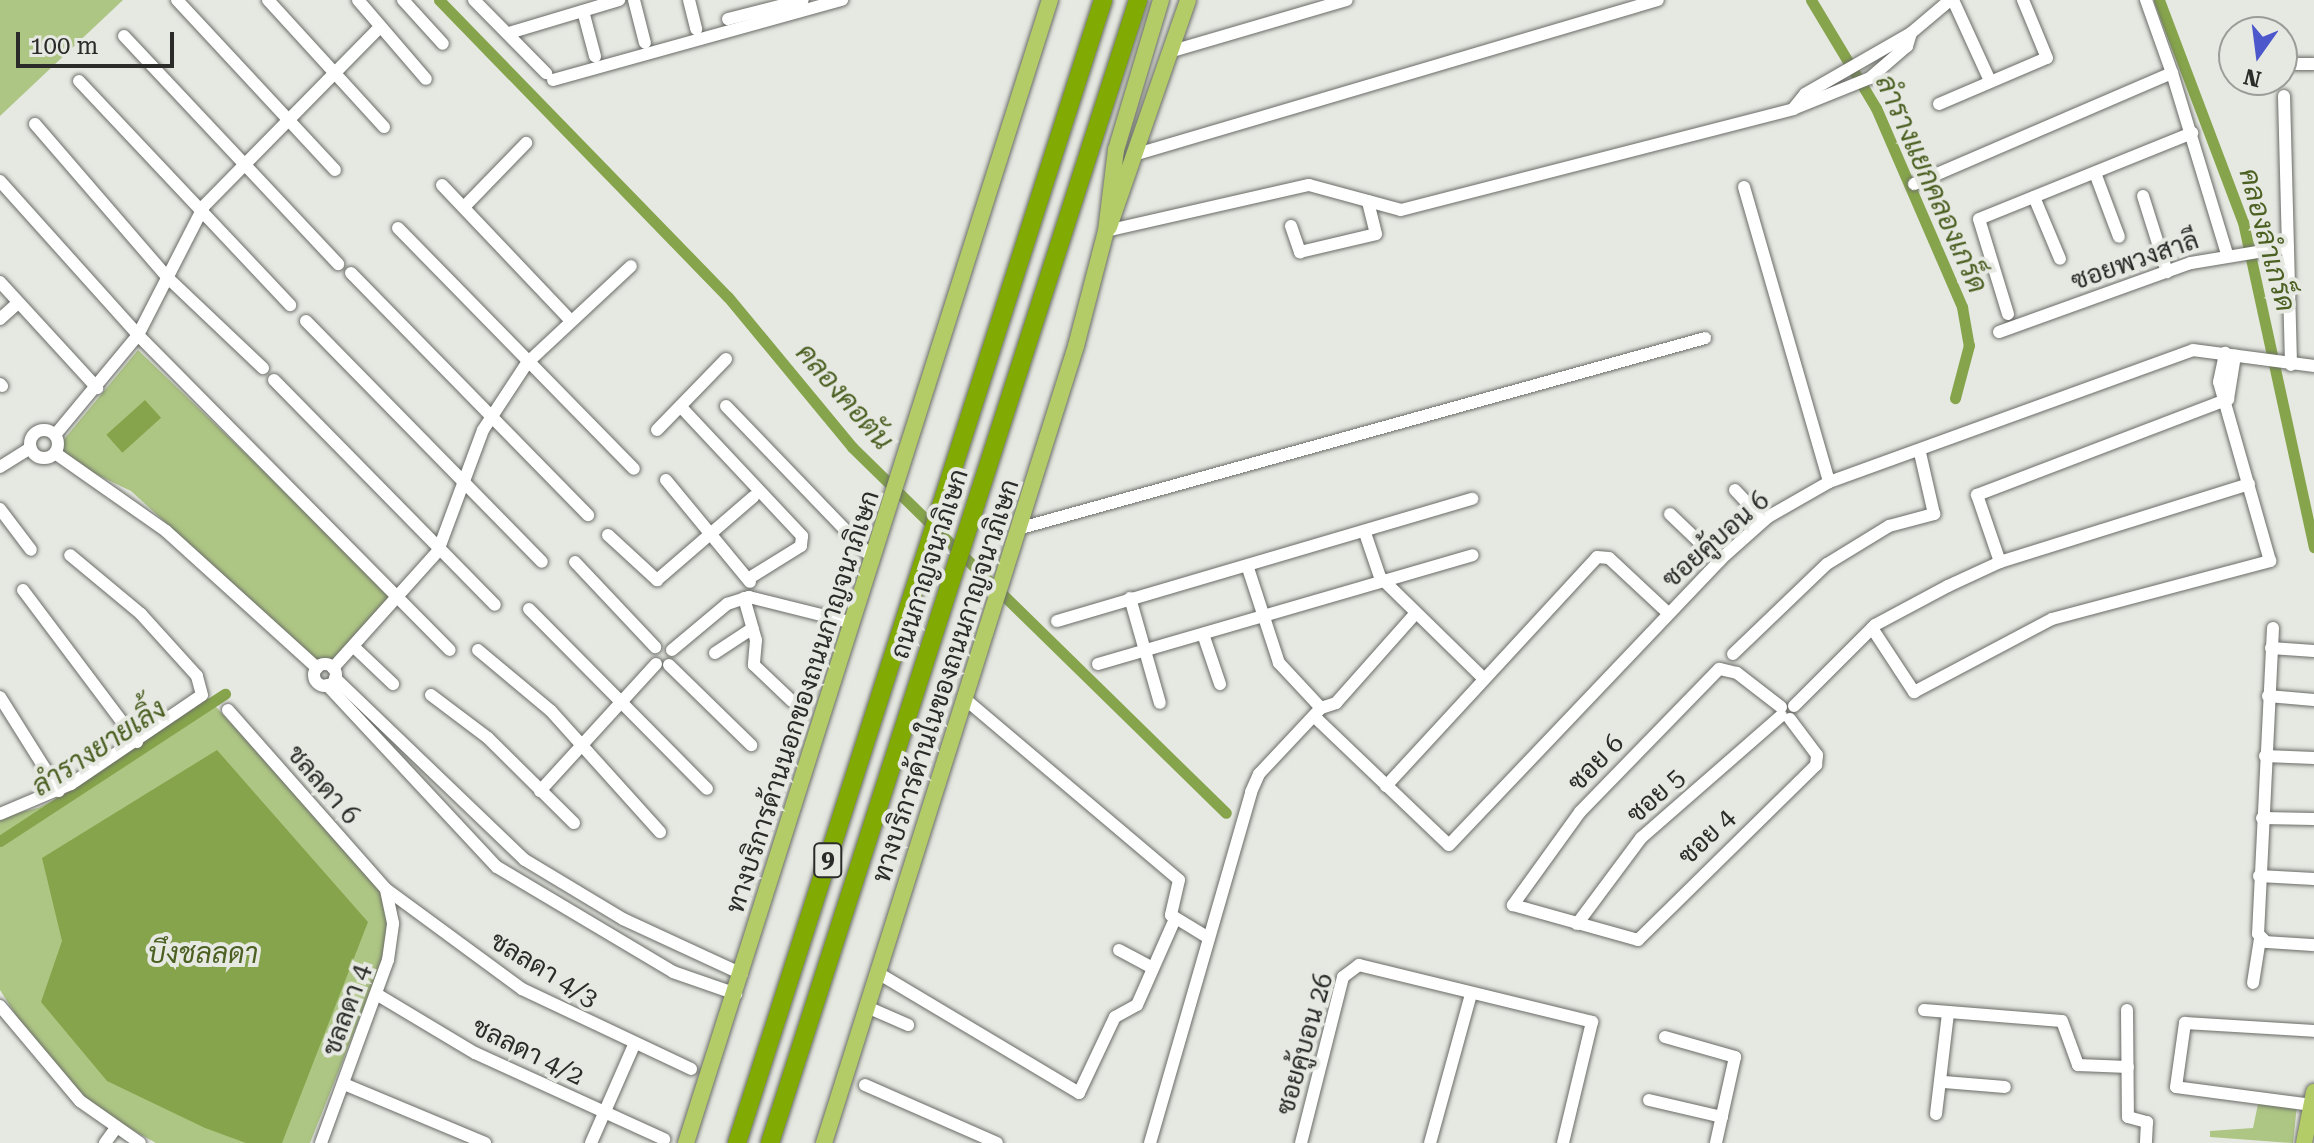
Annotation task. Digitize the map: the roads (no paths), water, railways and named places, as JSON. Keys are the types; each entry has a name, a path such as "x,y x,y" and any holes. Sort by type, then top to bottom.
{"highway":[{"name":"ถนนกาญจนาภิเษก","path":"737,1143 921,577 1103,0"},
{"name":"ถนนกาญจนาภิเษก","path":"770,1143 1138,0"}],"main road":[{"name":"ทางบริการด้านนอกของถนนกาญจนาภิเษก","path":"686,1143 905,465 1050,0"},
{"name":"ทางบริการด้านในของถนนกาญจนาภิเษก","path":"1106,231 1116,150 1153,16 1161,0"},
{"name":"ทางบริการด้านในของถนนกาญจนาภิเษก","path":"824,1143 1021,528 1106,231 1137,154 1188,0"},
{"path":"1153,16 1166,4 1175,7 1179,27"},
{"path":"2304,1143 2313,1098"}],"street":[{"path":"177,0 335,170"},
{"path":"268,0 384,127"},
{"path":"358,0 426,79"},
{"path":"403,0 443,44"},
{"path":"474,0 549,76 842,0"},
{"path":"509,33 619,0"},
{"path":"634,0 645,43"},
{"path":"689,0 696,29"},
{"path":"728,19 803,0"},
{"path":"1169,52 1347,0"},
{"path":"1137,154 1658,0"},
{"path":"1106,231 1309,185 1401,210 1793,109 1813,107 1870,78 1952,0 1990,81"},
{"path":"1939,104 2047,58 2023,0"},
{"path":"2146,0 2192,133 2228,254"},
{"path":"583,11 595,56"},
{"path":"55,453 55,435 138,335 200,212 380,27"},
{"path":"1793,109 1805,94 1897,35 1909,40"},
{"path":"124,36 338,264"},
{"path":"1914,184 2172,73"},
{"path":"79,81 290,305"},
{"path":"2284,96 2288,247 2286,364"},
{"path":"35,124 168,278 263,368"},
{"path":"2008,314 1977,221 2192,133"},
{"path":"465,206 526,143"},
{"path":"2095,173 2119,237"},
{"path":"0,181 138,335 450,650"},
{"path":"442,185 570,320"},
{"path":"1744,187 1829,482"},
{"path":"2143,196 2167,272"},
{"path":"2034,197 2060,259"},
{"path":"1291,226 1300,252 1376,234 1368,201"},
{"path":"398,228 634,469"},
{"name":"ซอยพวงสาลี","path":"1999,332 2167,272 2228,254 2288,247"},
{"path":"332,677 354,647 399,601 438,551 490,417 527,363 631,266"},
{"path":"351,273 588,515"},
{"path":"0,282 97,388"},
{"path":"0,319 18,303"},
{"path":"306,321 542,562"},
{"path":"1021,528 1705,338"},
{"name":"ซอยคู้บอน 6","path":"1248,568 1279,663 1319,714 1386,786 1452,843 1667,612 1719,561 1764,521 1829,482 1920,453 2193,350 2314,366"},
{"path":"1872,628 1914,692 2052,619 2270,561 2228,399 2230,355"},
{"path":"657,430 726,359"},
{"path":"274,380 438,551 495,605"},
{"path":"2000,562 1977,495 2228,399"},
{"path":"726,406 873,559"},
{"path":"681,407 802,536 801,546 751,577 747,598 753,628 754,665 792,701"},
{"path":"0,467 31,448 36,432 55,435"},
{"path":"31,448 42,458 55,453"},
{"path":"55,453 166,531 317,668 332,677 525,860 623,919 742,974"},
{"path":"1733,654 1827,564 1889,526 1934,514 1920,453"},
{"path":"666,480 716,533 751,577"},
{"name":"ซอย 5","path":"1577,924 1641,838 1787,712 1872,628 2000,562 2249,484"},
{"path":"1735,490 1764,521"},
{"path":"608,535 657,580 716,533 753,497"},
{"path":"1057,621 1130,598 1248,568 1472,499"},
{"path":"0,509 31,550"},
{"path":"1670,514 1719,561"},
{"path":"1365,533 1380,577 1481,676"},
{"path":"0,814 59,791 199,700 201,682 141,614 70,555"},
{"path":"1098,664 1265,616 1380,577 1472,555"},
{"path":"1386,786 1481,676 1602,555 1667,612"},
{"path":"575,562 655,647 663,665 751,745"},
{"path":"23,590 137,742"},
{"path":"540,791 623,701 663,665 672,650 747,598 853,623"},
{"path":"1130,598 1160,703"},
{"path":"529,609 707,789"},
{"path":"1150,1143 1207,937 1259,774 1319,714 1336,703 1416,613"},
{"path":"715,653 753,628"},
{"path":"2253,983 2260,939 2259,876 2273,628"},
{"path":"1203,634 1220,684"},
{"path":"354,647 393,684"},
{"path":"655,647 672,650"},
{"path":"2271,648 2314,651"},
{"path":"478,650 537,697 660,832"},
{"path":"317,668 315,678 332,677"},
{"name":"ซอย 6","path":"1577,924 1513,902 1580,812 1719,669 1737,673 1787,712"},
{"path":"332,677 497,867 673,972 736,994"},
{"path":"431,695 574,823"},
{"path":"2268,696 2314,700"},
{"path":"0,697 59,791"},
{"path":"878,973 1079,1093 1115,1017 1137,1005 1175,919 1179,880 965,699"},
{"name":"ชลลดา 6","path":"228,710 386,889"},
{"name":"ซอย 4","path":"1577,924 1638,940 1646,935 1816,765 1817,755 1787,712"},
{"path":"2265,756 2314,758"},
{"path":"2262,818 2314,819"},
{"path":"2259,876 2314,879"},
{"name":"ชลลดา 4/3","path":"386,889 522,989 634,1045 691,1069"},
{"name":"ชลลดา 4","path":"321,1143 378,995 393,918 386,889"},
{"path":"393,918 413,909"},
{"path":"1175,919 1207,937"},
{"path":"2260,939 2314,945"},
{"path":"1119,950 1153,968"},
{"name":"ซอยคู้บอน 26","path":"1301,1143 1343,977 1359,965 1471,994"},
{"path":"1430,1143 1471,994 1592,1022 1563,1143"},
{"name":"ชลลดา 4/2","path":"378,995 475,1053 664,1139"},
{"path":"0,1006 44,1066 115,1129 140,1143"},
{"path":"867,1007 908,1025"},
{"path":"1924,1010 2062,1021 2078,1065 2128,1067"},
{"path":"2127,1010 2128,1117 2146,1121 2146,1143"},
{"path":"1936,1114 1944,1082 1948,1013"},
{"path":"2313,1098 2183,1093 2176,1087 2185,1023 2314,1031"},
{"path":"1665,1037 1735,1057 1716,1143"},
{"path":"591,1143 634,1045"},
{"path":"1944,1082 2005,1087"},
{"path":"344,1084 485,1143"},
{"path":"865,1085 997,1143"},
{"path":"1649,1100 1722,1117"},
{"path":"105,1143 115,1129"}],"water":[{"path":"145,400 161,418 122,453 106,435"},
{"name":"บึงชลลดา","path":"217,750 368,922 282,1143 246,1143 205,1128 107,1081 41,1002 62,941 42,858"}],"waterway":[{"name":"คลองคอตัน","path":"439,0 728,297 852,447 1226,813"},
{"name":"ลำรางแยกคลองเกร็ด","path":"1811,0 1876,108 1962,307 1969,345 1955,398"},
{"name":"คลองลำเกร็ด","path":"2159,0 2243,222 2314,547"},
{"name":"ลำรางยายเลิ้ง","path":"0,841 225,694"}]}
